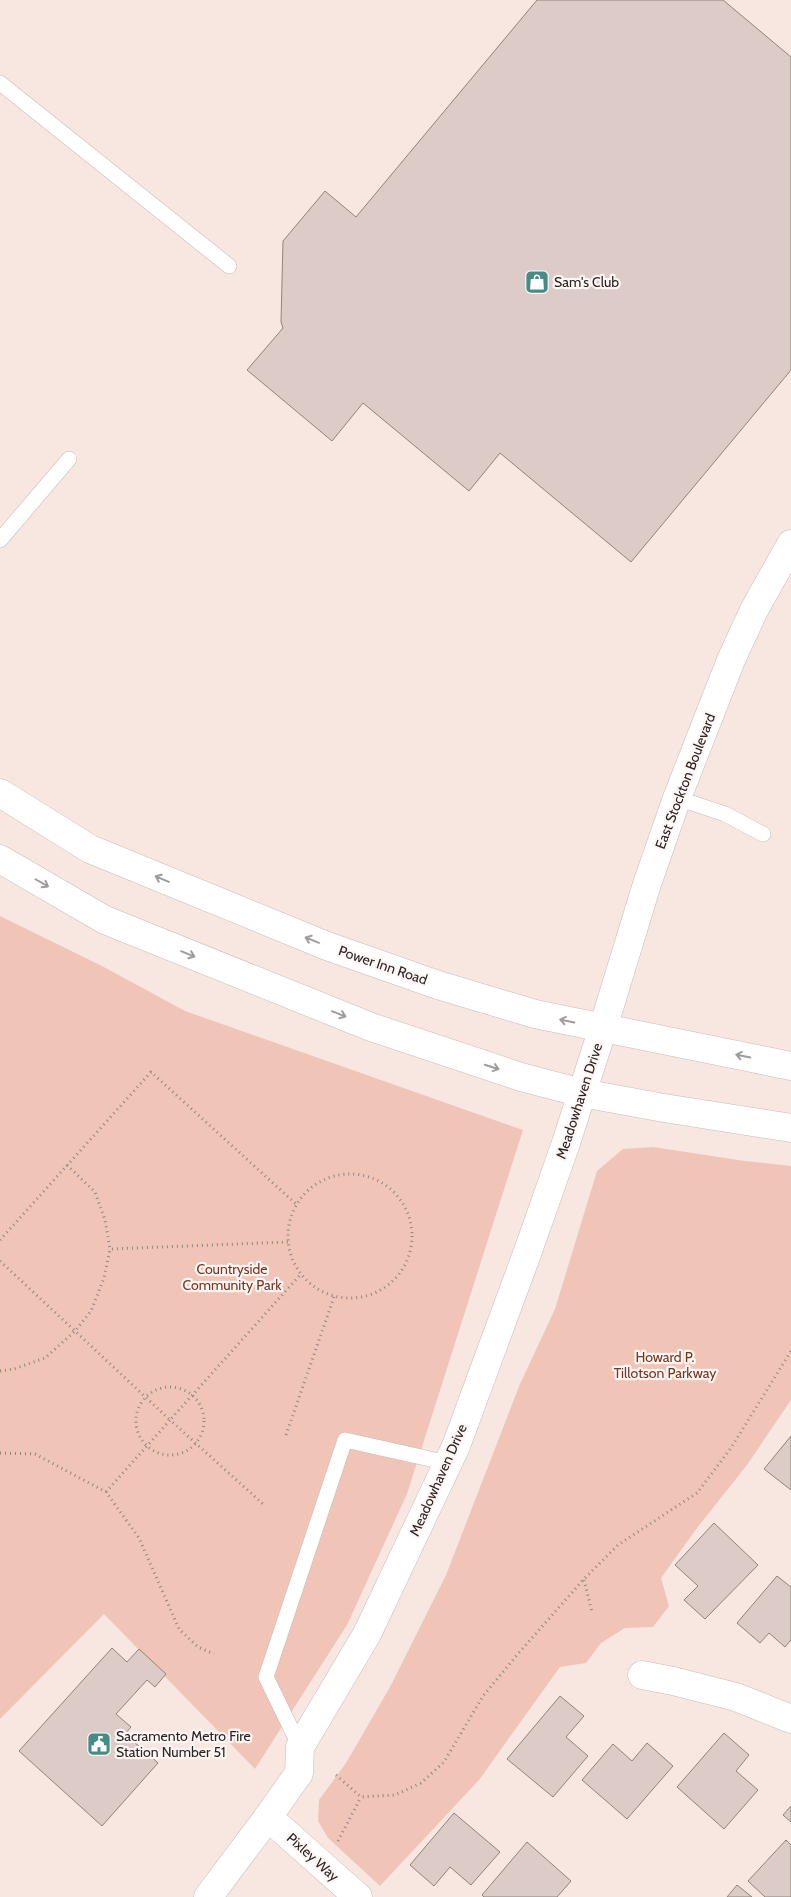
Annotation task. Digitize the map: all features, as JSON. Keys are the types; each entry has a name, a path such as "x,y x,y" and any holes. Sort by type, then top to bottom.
{"street":[{"name":"East Stockton Boulevard","path":"603,1028 647,884 677,798 731,660 754,610 791,544"},
{"name":"Power Inn Road","path":"0,793 90,849 327,946 438,985 534,1014 791,1066"},
{"path":"0,859 104,920 371,1027 521,1077 582,1093 791,1128"},
{"name":"Meadowhaven Drive","path":"208,1897 268,1817 298,1773 300,1747 367,1634 456,1446 528,1251 603,1028"},
{"path":"642,1675 736,1697 791,1719"},
{"name":"Pixley Way","path":"268,1817 358,1897"}],"lane":[{"path":"0,83 229,266"},
{"path":"0,540 69,459"},
{"path":"677,798 725,814 763,834"},
{"path":"300,1747 266,1677 345,1440 448,1463"}],"path":[{"path":"0,1240 151,1072 296,1204"},
{"path":"0,1371 14,1369 46,1358 75,1331 90,1311 104,1278 110,1249 105,1220 94,1192 67,1166"},
{"path":"344,1173 366,1175 391,1188 401,1198 410,1218 413,1239 408,1260 396,1278 379,1291 359,1298 334,1297 319,1290 301,1274 293,1261 288,1242 289,1222 296,1204 309,1189 326,1178 344,1173"},
{"path":"110,1249 288,1242"},
{"path":"0,1261 263,1504"},
{"path":"106,1492 301,1274"},
{"path":"286,1435 334,1297"},
{"path":"336,1775 361,1797 395,1795 421,1783 444,1762 483,1696 584,1579 618,1545 697,1493 731,1448 791,1351"},
{"path":"160,1388 182,1389 192,1396 200,1407 204,1423 196,1443 187,1451 176,1455 164,1455 153,1451 138,1434 137,1412 142,1401 160,1388"},
{"path":"0,1453 35,1454 106,1492 139,1538 179,1628 198,1647 214,1654"},
{"path":"584,1579 592,1612"},
{"path":"336,1846 361,1797"}],"green space":[{"name":"Countryside Community Park","path":"0,916 102,966 185,1011 523,1130 407,1494 347,1625 255,1769 104,1614 0,1719"},
{"name":"Howard P. Tillotson Parkway","path":"653,1147 791,1166 791,1400 747,1465 697,1528 661,1578 669,1606 653,1627 625,1628 601,1643 586,1663 560,1667 479,1780 380,1886 328,1838 318,1821 319,1800 346,1763 390,1687 446,1575 520,1384 555,1309 597,1171 623,1149"}],"building":[{"name":"Sam's Club","path":"537,0 723,0 791,57 791,370 631,562 500,453 469,491 363,403 332,441 247,370 283,328 281,322 283,241 325,191 356,217"},
{"path":"791,1436 791,1490 764,1469"},
{"path":"714,1523 758,1565 705,1619 684,1600 698,1586 675,1565"},
{"path":"777,1576 791,1587 791,1640 785,1647 769,1633 760,1643 737,1623"},
{"path":"112,1648 127,1662 139,1649 166,1674 155,1687 147,1680 116,1714 131,1727 125,1734 158,1763 102,1826 19,1751"},
{"path":"560,1696 584,1716 566,1737 588,1756 553,1797 507,1759"},
{"path":"724,1733 749,1755 736,1771 758,1790 724,1829 677,1787"},
{"path":"647,1743 673,1766 627,1819 582,1780 613,1744 632,1761"},
{"path":"791,1806 791,1822 783,1815"},
{"path":"454,1813 500,1852 471,1885 450,1867 434,1886 410,1865"},
{"path":"786,1840 791,1845 791,1897 765,1897 748,1881"},
{"path":"527,1842 571,1881 557,1897 484,1897 482,1895"},
{"path":"737,1885 752,1897 727,1897"}],"place":[{"name":"Sam's Club","path":"537,282"},
{"name":"Sacramento Metro Fire Station Number 51","path":"99,1744"}]}
